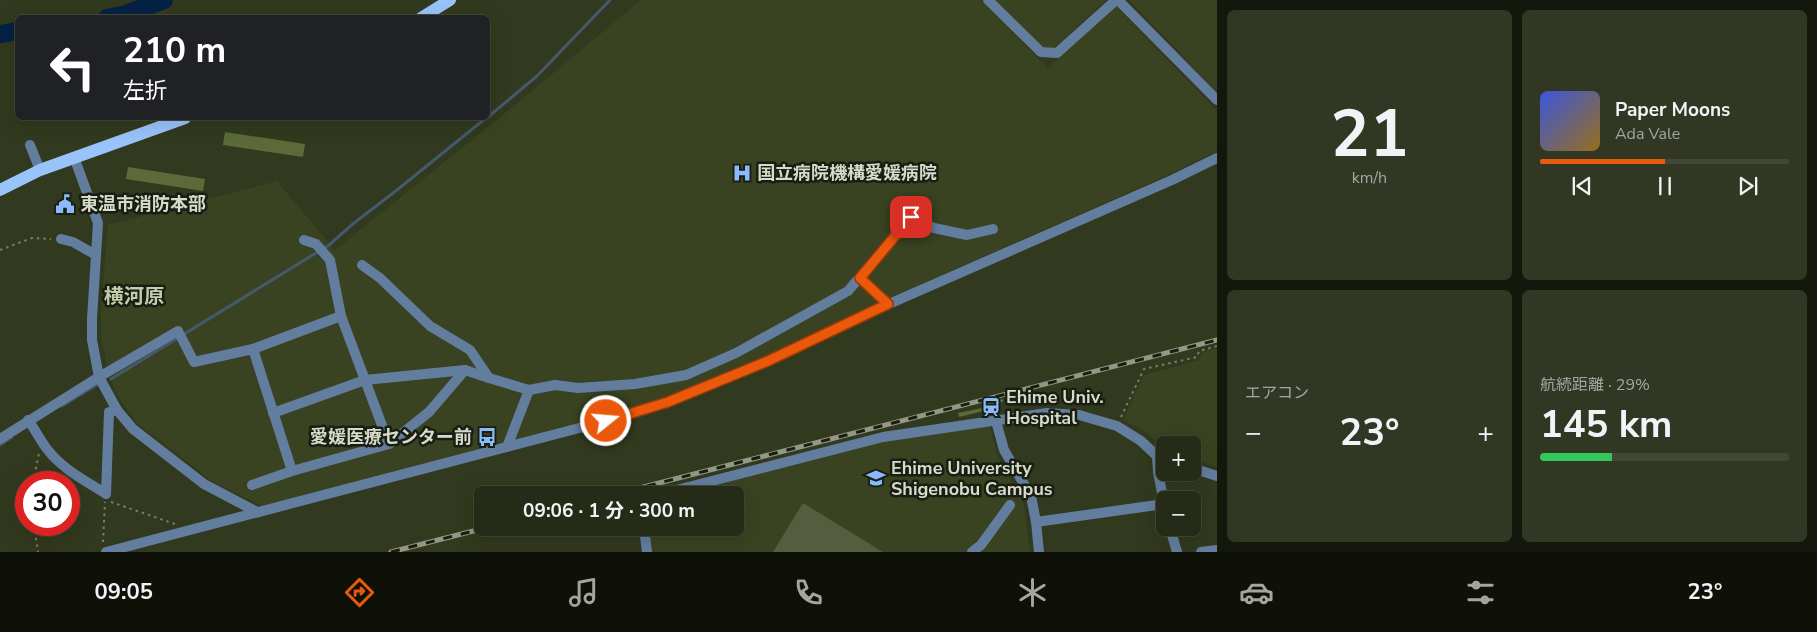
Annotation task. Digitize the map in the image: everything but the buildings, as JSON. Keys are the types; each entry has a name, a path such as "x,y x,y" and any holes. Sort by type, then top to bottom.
{"main road":[{"path":"426,15 450,0"},
{"path":"0,190 74,156 179,120"}],"street":[{"path":"988,0 1041,52 1057,52 1117,0 1217,100"},
{"path":"30,145 40,170"},
{"path":"74,156 98,222 92,340 99,377 117,410 133,429 185,470 221,494 257,512"},
{"path":"105,548 180,533 606,421 668,402 768,361 888,304 1172,180 1217,158"},
{"path":"273,413 365,380 465,370 529,390 555,385 578,388 635,384 686,374 736,353 799,320 848,291 911,217 934,228 967,235 993,229"},
{"path":"61,239 73,242 96,255"},
{"path":"304,240 316,244 330,260 341,316 389,444"},
{"path":"362,265 380,278 430,326 470,350 489,378"},
{"path":"860,278 888,304"},
{"path":"0,439 30,423 99,377 178,330 194,362 253,349 341,316"},
{"path":"253,349 292,472"},
{"path":"252,485 389,444 429,412 465,370"},
{"path":"507,447 529,390"},
{"path":"30,423 55,457 106,494 109,412 117,410"},
{"path":"692,486 883,437 1047,413 1079,415 1117,426 1141,441 1156,454"},
{"path":"996,421 1004,450 1031,496 1036,522 1038,552"},
{"path":"1201,471 1217,476"},
{"path":"972,552 981,545 1010,506"},
{"path":"1036,522 1156,507"},
{"path":"645,536 647,552"},
{"path":"1172,536 1177,552"},
{"path":"1201,552 1217,550"}],"path":[{"path":"0,250 32,238 61,239"},
{"path":"1117,426 1144,369 1197,357 1199,351 1217,346"},
{"path":"994,402 1005,400"},
{"path":"35,471 42,441"},
{"path":"105,548 106,500 180,526 180,533"},
{"path":"36,536 38,552"}],"shaded area":[{"path":"641,0 980,0 1048,68 1116,6 1217,111 1217,151 766,357 668,397 612,416 264,507 213,482 137,423 117,395 108,371 101,336 101,310 108,225 277,181 335,250 504,114"},
{"path":"995,0 1106,0 1054,48 1043,48"},
{"path":"1129,0 1217,0 1217,92"},
{"path":"1217,348 1217,467 1201,462 1201,436 1156,436 1156,441 1143,430 1123,420 1144,375 1199,360 1202,352"},
{"name":"Ehime University Shigenobu Campus","path":"989,425 1000,462 1024,504 1030,552 651,552 649,536 744,536 744,486 709,486 885,440"},
{"path":"803,503 883,552 773,552"}],"waterway":[{"path":"121,15 164,0"},
{"path":"490,115 537,76 610,0"},
{"path":"0,34 15,32"},
{"path":"111,379 329,245 484,120"},
{"path":"62,406 98,384"},
{"path":"0,445 12,437"}],"railway":[{"path":"647,486 1217,340"},
{"path":"391,552 474,531"}],"place":[{"name":"国立病院機構愛媛病院","path":"742,173"},
{"name":"東温市消防本部","path":"65,204"},
{"name":"Ehime Univ. Hospital","path":"991,407"},
{"name":"愛媛医療センター前","path":"487,437"},
{"name":"Ehime University Shigenobu Campus","path":"876,478"}],"district":[{"name":"横河原","path":"134,296"}],"route":[{"path":"606,421 668,402 768,361 888,304 860,278 911,217"}]}
